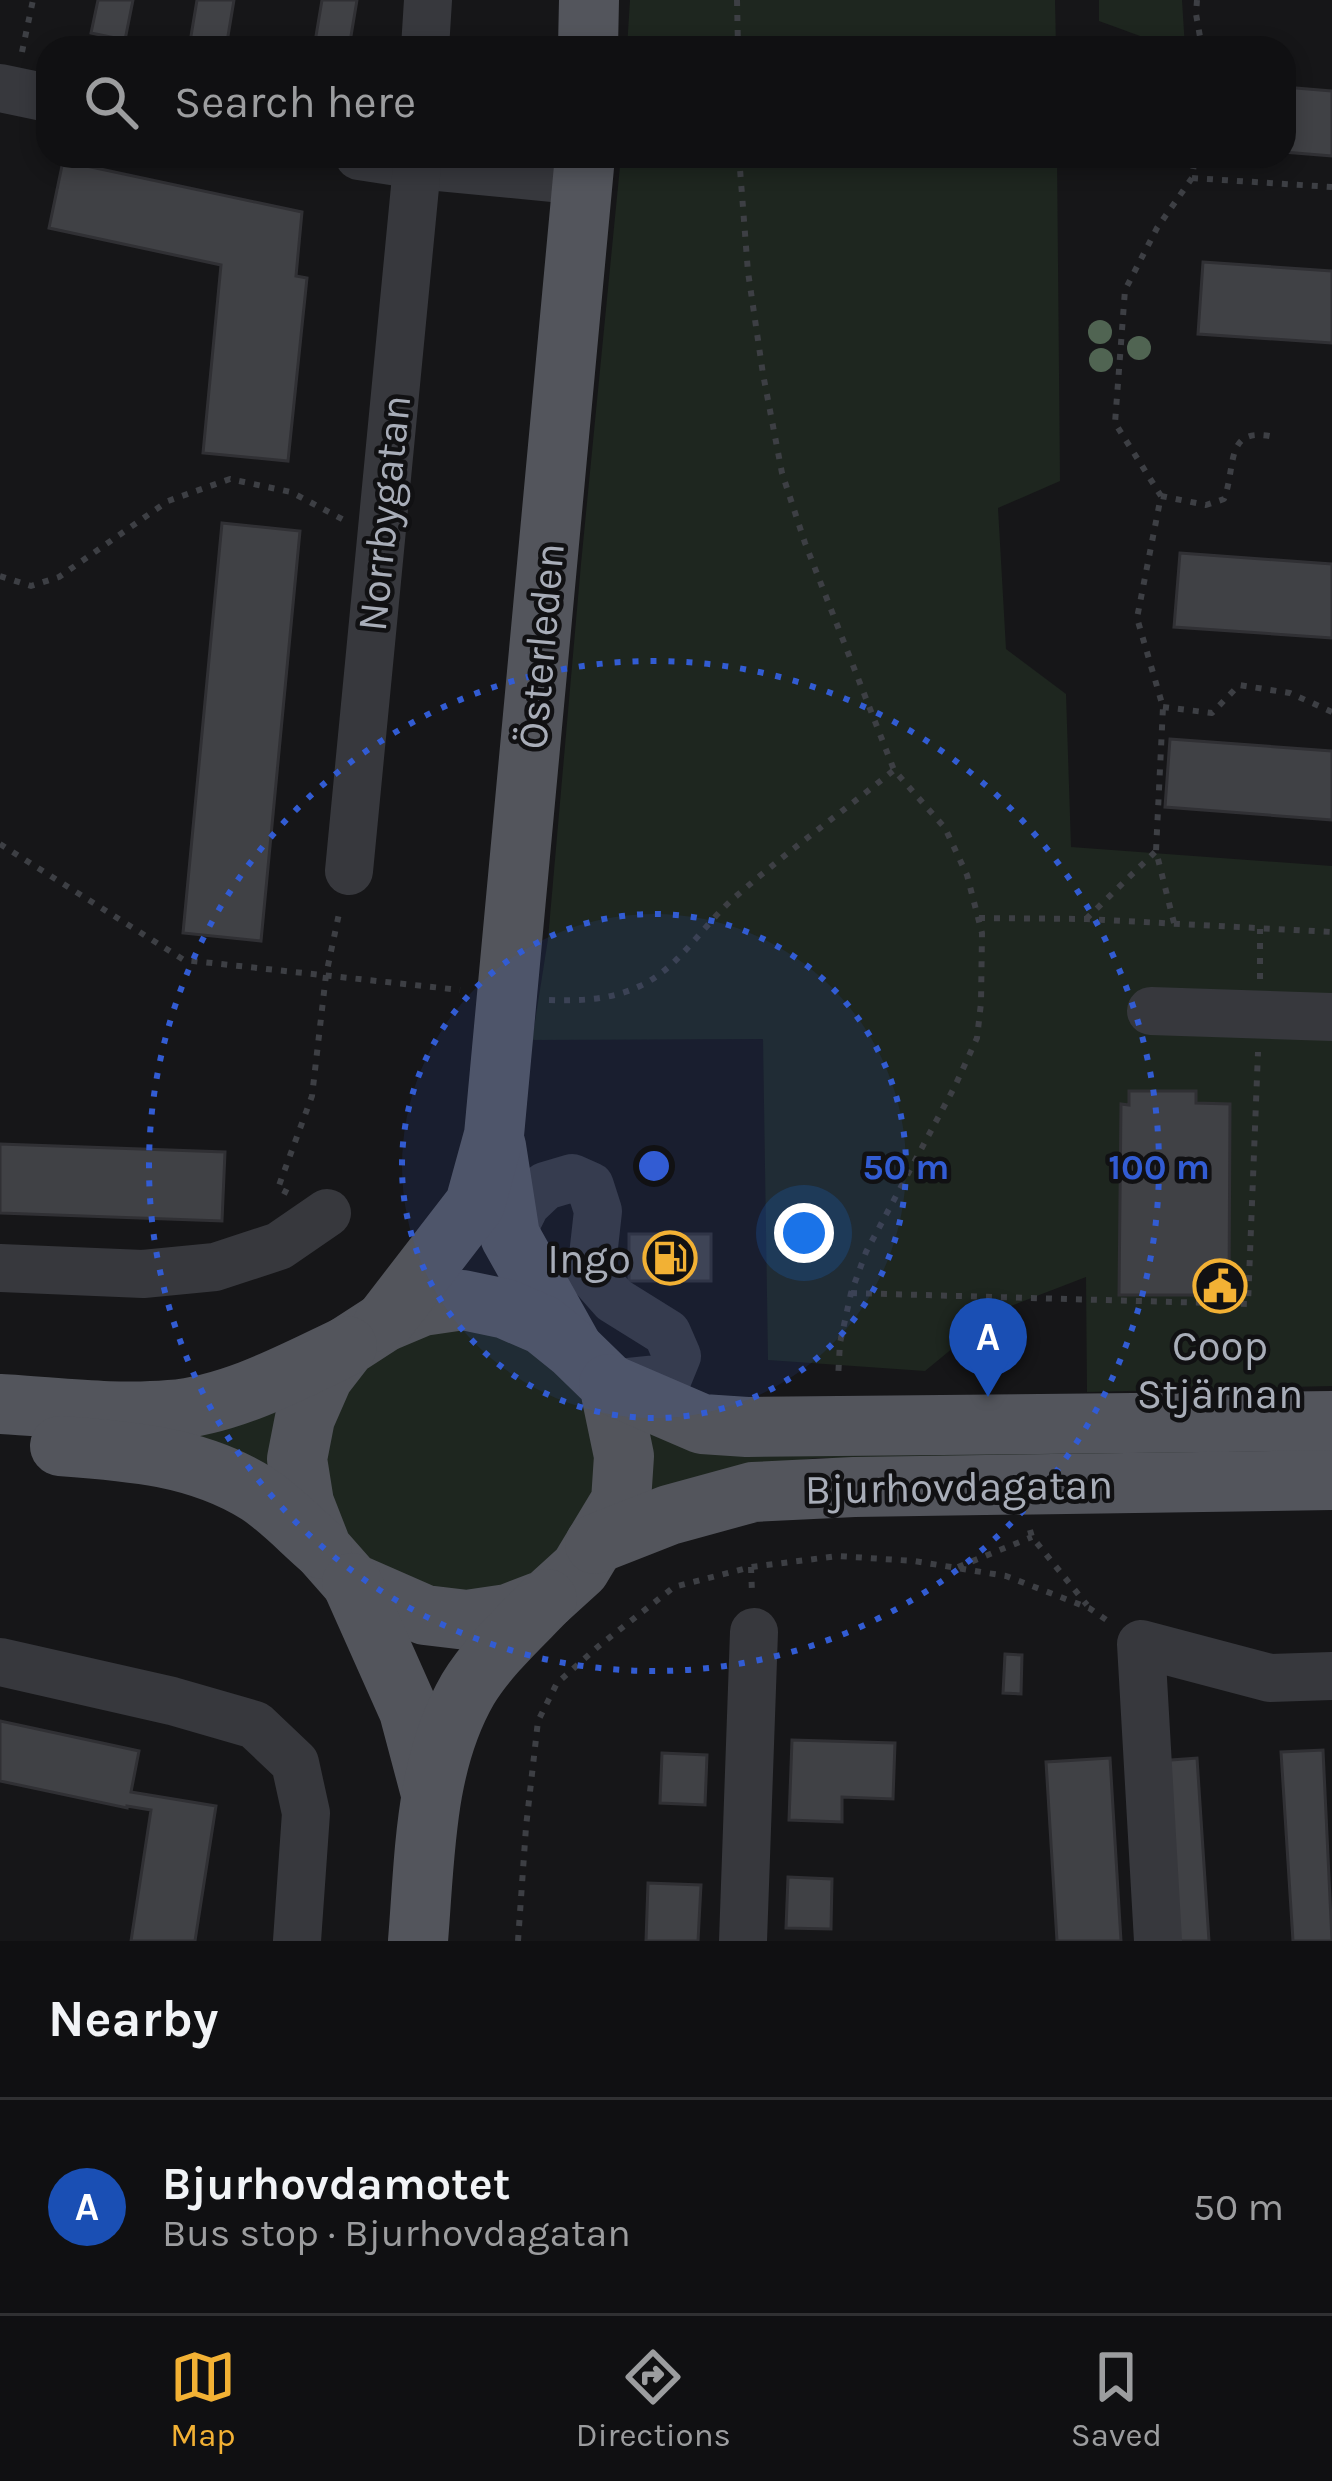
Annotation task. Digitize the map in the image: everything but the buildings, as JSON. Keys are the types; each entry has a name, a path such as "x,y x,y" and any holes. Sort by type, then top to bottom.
{"main road":[{"path":"588,36 589,0"},
{"name":"Österleden","path":"365,1334 475,1204 494,1135 585,168"},
{"name":"Österleden","path":"494,1135 510,1236 592,1367"},
{"path":"0,1404 172,1410 219,1400 422,1306 464,1300 506,1309 543,1325 592,1367 625,1456 621,1501 580,1569 502,1646 468,1689 448,1734 431,1792 418,1941"},
{"path":"365,1334 323,1377 305,1418 298,1459 304,1503 409,1711 431,1792"},
{"name":"Bjurhovdagatan","path":"592,1367 702,1424 1332,1421"},
{"path":"0,1442 135,1451 195,1464 258,1495 337,1566 425,1615 467,1620 508,1614 547,1599"},
{"name":"Bjurhovdagatan","path":"595,1544 669,1515 753,1492 854,1486 1332,1480"}],"street":[{"path":"426,36 428,0"},
{"name":"Norrbygatan","path":"349,871 417,168"},
{"path":"1150,1011 1332,1017"},
{"path":"510,1236 526,1204 545,1186 572,1178 590,1186 598,1211 592,1274 614,1300 668,1334 677,1356 668,1378 592,1367"},
{"path":"0,1268 143,1274 215,1267 279,1246 327,1213"},
{"path":"743,1941 754,1632"},
{"path":"1158,1941 1141,1644 1270,1678 1331,1676 1332,1696"},
{"path":"0,1662 255,1725 295,1763 306,1813 297,1941"}],"path":[{"path":"21,92 33,0"},
{"path":"737,0 738,36"},
{"path":"1198,0 1200,36"},
{"path":"740,168 748,272 782,473 895,770 945,828 968,875 979,918 983,968 977,1038 866,1252 850,1292 838,1383"},
{"path":"1174,923 1156,851 1163,707 1137,618 1161,496 1115,423 1125,290 1194,168"},
{"path":"1192,178 1332,187"},
{"path":"1161,496 1206,505 1223,499 1237,443 1251,435 1279,438"},
{"path":"0,576 31,586 59,577 168,501 230,479 291,492 359,529 382,530"},
{"path":"1163,707 1212,713 1239,686 1291,693 1332,712"},
{"path":"545,1000 612,996 662,974 731,900 895,770"},
{"path":"0,844 184,960 464,991"},
{"path":"1086,919 1156,851"},
{"path":"327,1213 278,1188 312,1096 326,975 349,871"},
{"path":"979,918 1332,932"},
{"path":"850,1292 1248,1304 1260,929"},
{"path":"1027,1517 1032,1537 1089,1608"},
{"path":"956,1568 1032,1537"},
{"path":"518,1941 538,1721 557,1683 674,1587 751,1567 838,1556 914,1561 1006,1576 1089,1608 1141,1644"}],"shaded area":[{"path":"630,0 1055,0 1056,36 628,36"},
{"path":"1099,0 1182,0 1184,36 1140,36 1099,21"},
{"path":"620,168 1057,168 1060,481 998,508 1006,649 1066,694 1071,847 1332,866 1332,1386 1087,1392 1086,1277 998,1311 925,1371 768,1360 763,1039 532,1040 548,939"},
{"path":"461,1325 513,1335 557,1364 586,1408 596,1460 586,1512 557,1556 513,1585 461,1595 409,1585 365,1556 336,1512 326,1460 336,1408 365,1364 409,1335"},
{"path":"286,1400 279,1471 133,1433"},
{"path":"646,1425 1265,1439 1159,1458 816,1458 722,1470 642,1500"}],"place":[{"name":"Ingo","path":"670,1258"},
{"name":"Coop Stjärnan","path":"1220,1286"},
{"name":"Bjurhovdamotet","path":"988,1397"}]}
